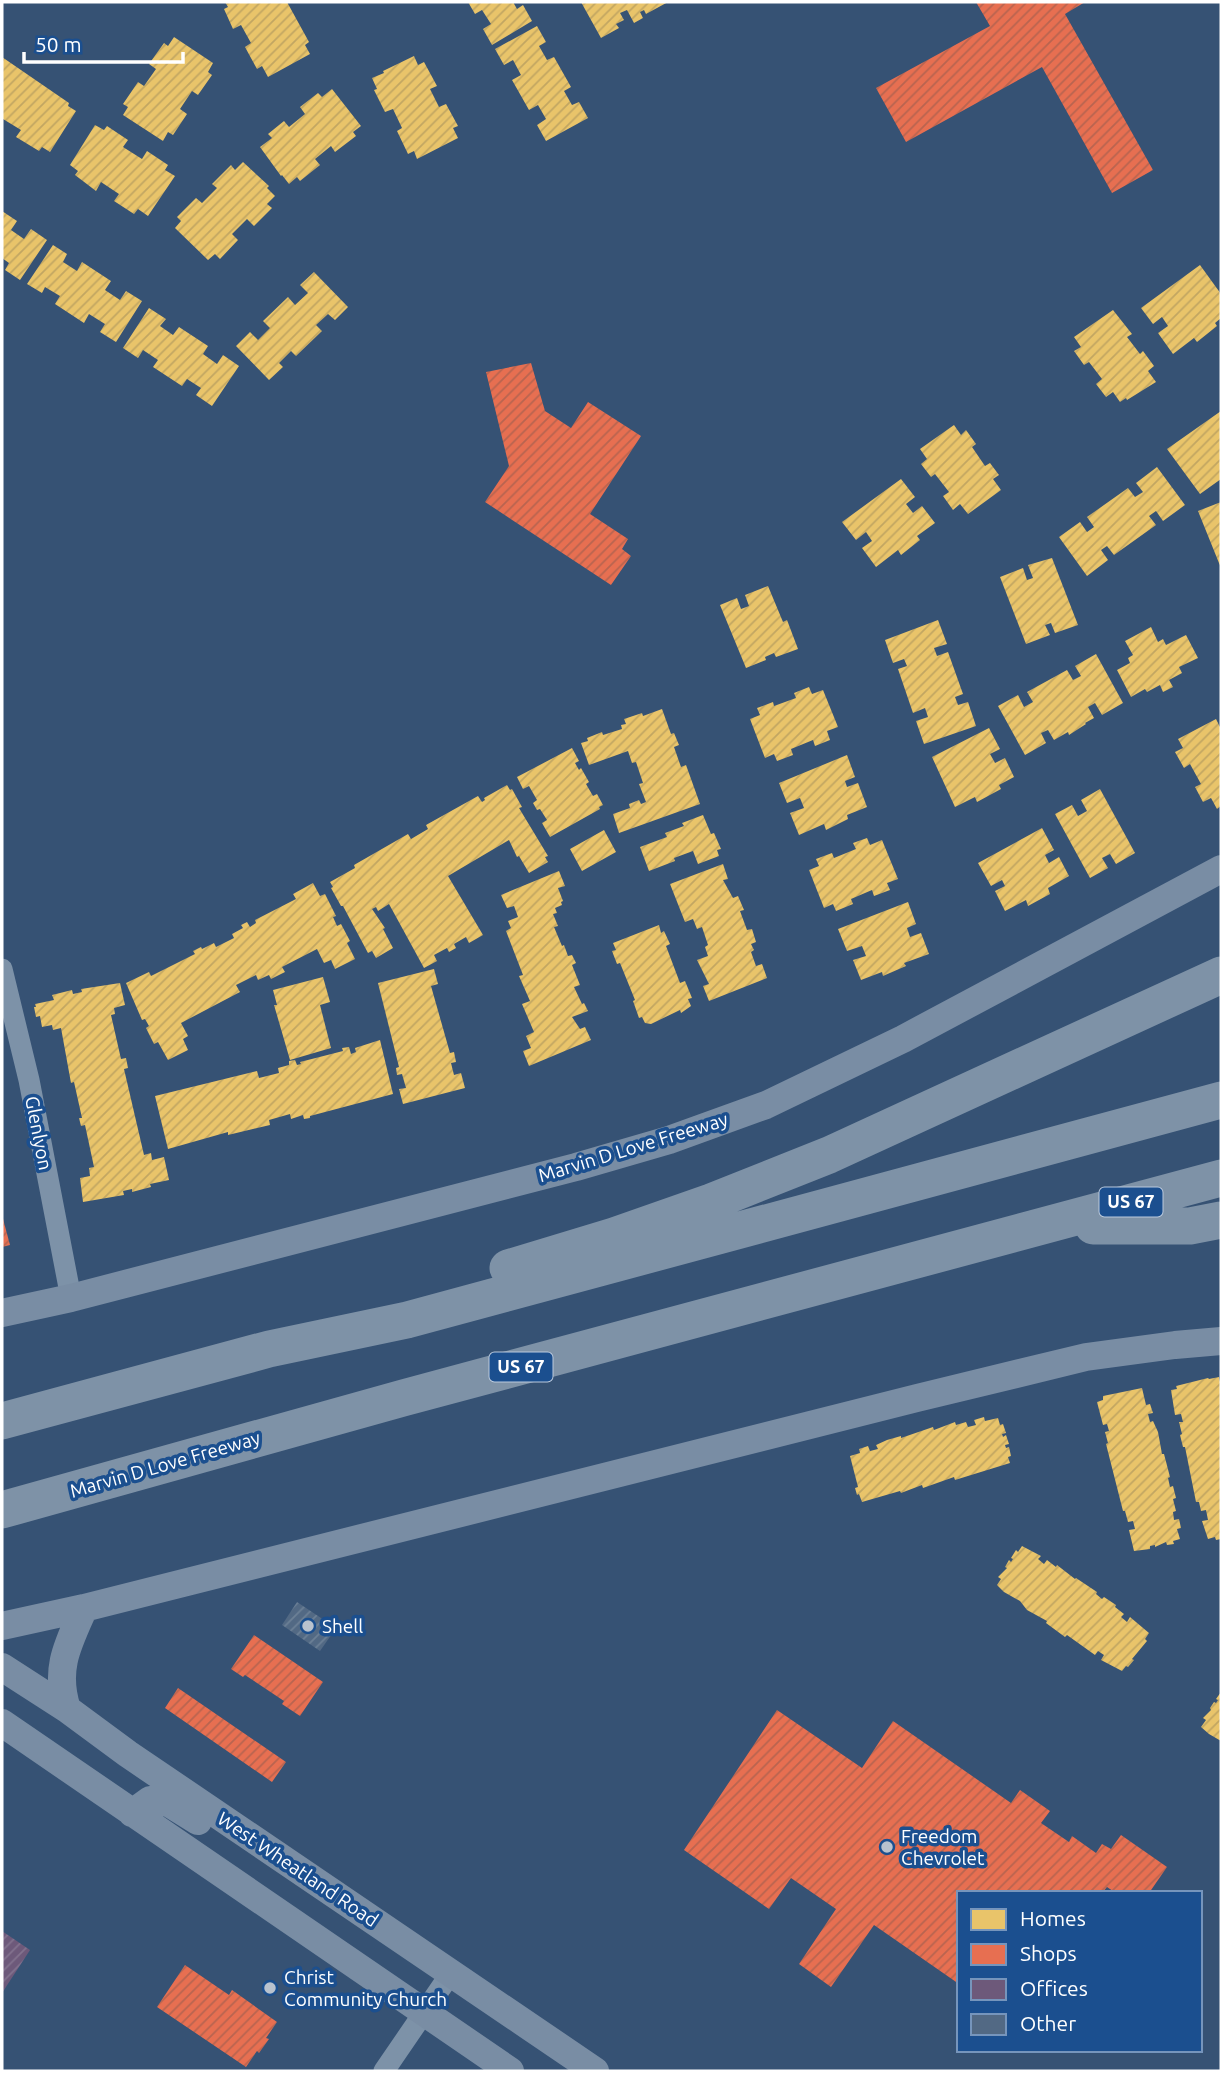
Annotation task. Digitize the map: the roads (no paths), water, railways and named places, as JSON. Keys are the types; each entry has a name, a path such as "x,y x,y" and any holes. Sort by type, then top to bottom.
{"highway":[{"path":"269,1349 405,1298 614,1236 723,1197 829,1155 1221,975"},
{"path":"2,1420 269,1349 407,1320 1221,1100"},
{"name":"Marvin D Love Freeway","path":"2,1510 403,1398 1221,1178"},
{"path":"1041,1226 1190,1226 1221,1220"}],"main road":[{"name":"Marvin D Love Freeway","path":"2,1313 71,1298 576,1167 669,1140 766,1105 902,1039 1221,869"},
{"path":"2,1626 84,1608 1086,1357 1221,1341"},
{"path":"67,1709 61,1691 66,1649 84,1608"},
{"name":"West Wheatland Road","path":"2,1667 595,2071"},
{"path":"2,1723 510,2071"},
{"path":"132,1813 150,1800 169,1803 222,1835 289,1863"}],"street":[{"name":"Glenlyon","path":"2,969 29,1080 71,1298"},
{"path":"384,2071 451,1973"}],"place":[{"name":"Shell","path":"308,1626"},
{"name":"Freedom Chevrolet","path":"887,1847"},
{"name":"Christ Community Church","path":"270,1988"}]}
